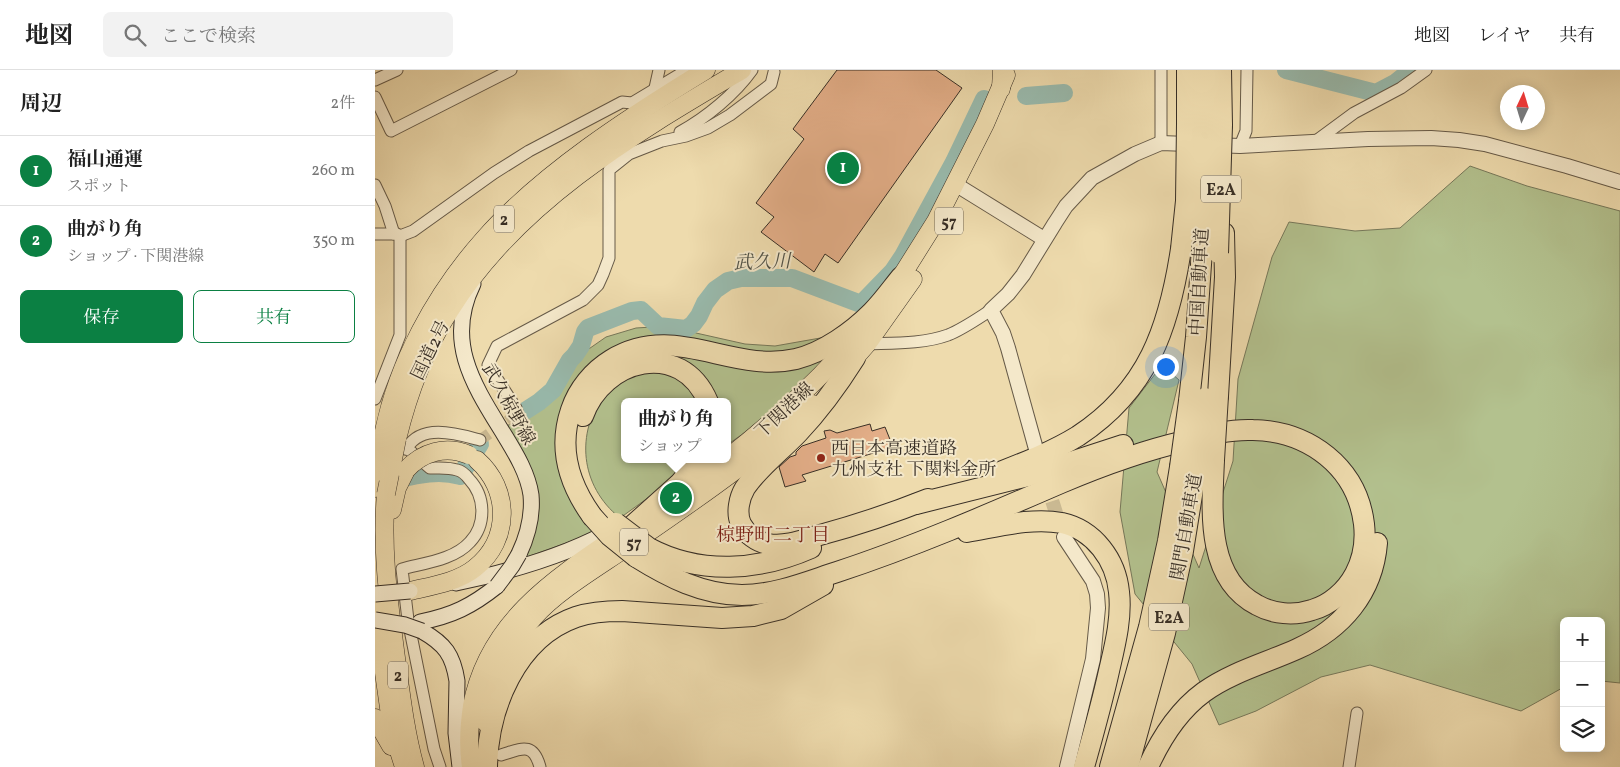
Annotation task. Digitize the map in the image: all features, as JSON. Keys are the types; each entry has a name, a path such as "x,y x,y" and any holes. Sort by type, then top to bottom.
{"highway":[{"path":"861,351 838,386 815,414 746,487 739,502 742,526 759,541 767,544 795,542 847,528 916,504 1055,449 1089,428 1112,409 1139,376 1158,342 1172,299 1181,249 1186,201 1204,125 1187,70"},
{"name":"中国自動車道","path":"1203,70 1210,251"},
{"name":"中国自動車道","path":"1204,125 1221,70"},
{"name":"中国自動車道","path":"1193,433 1204,399 1196,337 1210,251 1231,148 1204,125"},
{"path":"643,552 655,569 686,584 713,592 743,595 763,594 859,564 933,537 1083,474 1139,453 1199,437 1233,431 1270,431 1303,440 1328,456 1346,474 1360,502 1365,530 1361,559 1349,583 1329,602 1305,613 1290,614 1263,608 1250,602 1240,594 1224,572 1219,557 1215,539 1212,492 1197,464 1204,399 1225,277 1231,148"},
{"path":"598,513 581,499 572,481 567,466 565,436 568,420 579,392 596,371 631,351 658,345 687,347 761,361 796,359 820,350 855,326 872,312 901,277"},
{"path":"706,398 699,386 685,372 678,367 658,362 646,362 621,370 599,388 584,413 580,427 579,456 581,470 594,496 598,513 610,536 643,552 661,554 688,563 720,566 752,565 798,553 847,528"},
{"path":"916,504 1028,476 1163,433 1233,418 1268,417 1299,425 1327,438 1359,470 1369,489 1377,523 1377,552 1366,587 1359,599 1345,617 1311,643 1233,676 1193,701 1163,737 1148,767"},
{"name":"関門自動車道","path":"1128,767 1165,633 1183,551 1197,464 1193,433"},
{"name":"関門自動車道","path":"1110,767 1149,628 1168,541 1197,464"},
{"path":"632,526 680,483 705,466"},
{"path":"933,537 1022,522 1049,522 1072,526 1091,538 1107,556 1117,578 1119,625 1106,687 1084,767"},
{"path":"492,763 487,752 493,720 508,679 534,644 564,622 590,613 605,611 722,618 760,615 781,609 793,603 859,564"}],"main road":[{"name":"国道2号","path":"415,767 403,712 384,558 384,517 394,395 407,361 447,287 484,240 522,201 568,164 638,114 706,70"},
{"name":"国道2号","path":"390,441 429,348 449,311 489,257 506,238 561,189 627,140 742,70"},
{"path":"1001,89 1002,70"},
{"name":"下関港線","path":"731,450 761,432 813,385 877,312 936,221 960,188 1008,70"},
{"name":"下関港線","path":"492,763 485,745 485,720 493,686 498,671 511,648 535,615 581,579 746,464 799,418 861,351 929,255 960,188 1008,94 1017,70"},
{"name":"武久椋野線","path":"375,620 404,622 421,626 467,607 497,586 512,566 527,538 531,523 531,494 527,479 513,449 479,394 463,353 462,325 467,299 477,275 489,257"},
{"path":"386,490 412,464 427,454 455,451 490,474 496,483 502,502 502,520 497,538 486,557 475,568 440,584 410,591"},
{"name":"下関港線","path":"471,767 469,730 475,694 489,656 521,610 542,591 589,555 632,526 705,466"},
{"path":"375,594 410,591 490,576 560,552 612,530 664,498"},
{"name":"2","path":"375,609 392,729 403,767"},
{"path":"421,626 442,644 453,661 456,671 457,748 460,767"},
{"path":"376,719 403,767"}],"street":[{"path":"375,80 397,70"},
{"path":"375,98 391,131 511,70"},
{"path":"655,88 659,70"},
{"path":"375,234 397,235 422,226 529,151 622,102 632,103 687,70"},
{"path":"516,415 518,414 516,408 488,365 497,346 583,300 598,285 609,258 609,170 629,154 662,141 698,122 744,82 752,70"},
{"path":"1161,70 1161,143"},
{"path":"1231,148 1245,131 1247,70"},
{"path":"662,141 686,136 708,128 730,115 771,84 774,72"},
{"path":"1316,141 1355,113 1401,88 1423,73"},
{"path":"861,351 949,335 991,310 1023,276 1066,206 1092,178 1135,154 1161,143 1231,148 1368,138 1459,140 1485,144 1620,182"},
{"path":"375,185 397,235 400,336 375,399"},
{"path":"960,188 1044,240"},
{"path":"991,310 1006,340 1036,449"},
{"path":"390,441 412,440 419,436 435,433 460,434 470,460 482,504 481,525 470,542 454,554 402,569 408,620 439,767"},
{"path":"390,441 430,468 446,468 470,460"},
{"path":"1064,537 1093,581 1097,594 1098,608 1093,659 1067,767"},
{"path":"1349,767 1357,713"},
{"path":"492,763 520,750 528,749 537,757 540,767"}],"green space":[{"path":"1470,166 1527,186 1620,211 1620,683 1605,681 1605,617 1560,617 1560,689 1521,711 1370,665 1321,677 1256,711 1219,725 1192,664 1135,594 1120,512 1129,408 1162,365 1179,380 1157,472 1199,568 1233,461 1238,379 1272,257 1289,222 1355,231 1400,228"},
{"path":"657,322 686,327 696,333 745,344 775,346 826,337 810,346 774,355 677,337 559,428 597,532 524,558 532,472 526,457 507,426 524,415 526,411 549,397 555,391 568,366 606,337 636,328 652,327"},
{"path":"833,349 783,400 756,424 731,442 731,398 713,398 684,361 666,354 709,357"},
{"path":"637,372 674,373 696,398 621,398 621,463 685,463 663,487 620,518 597,491 590,475 586,458 589,425 595,409 607,390"}],"building":[{"path":"837,70 936,70 962,88 838,263 825,254 814,272 761,232 774,217 756,203 804,139 793,129"},
{"name":"西日本高速道路 九州支社 下関料金所","path":"870,424 872,431 885,427 893,447 802,475 806,481 785,487 779,467 790,457 796,455 796,452 802,446 826,438 824,431 830,430 837,433"}],"waterway":[{"name":"武久川","path":"1286,70 1376,93 1414,70"},
{"name":"武久川","path":"1026,96 1064,93"},
{"name":"武久川","path":"525,411 553,390 570,360 581,346 588,328 632,311 641,310 658,326 686,329 699,316 705,303 715,290 728,281 741,278 792,278 861,304 893,271 903,256 954,162 984,99"},
{"name":"武久川","path":"390,481 434,473 460,476 480,444"}],"tunnel":[{"path":"480,440 516,415"},
{"path":"1046,481 1061,529"}],"place":[{"name":"福山通運","path":"843,168"},
{"name":"西日本高速道路 九州支社 下関料金所","path":"821,458"},
{"name":"曲がり角","path":"676,498"}],"district":[{"name":"椋野町二丁目","path":"773,534"}]}
